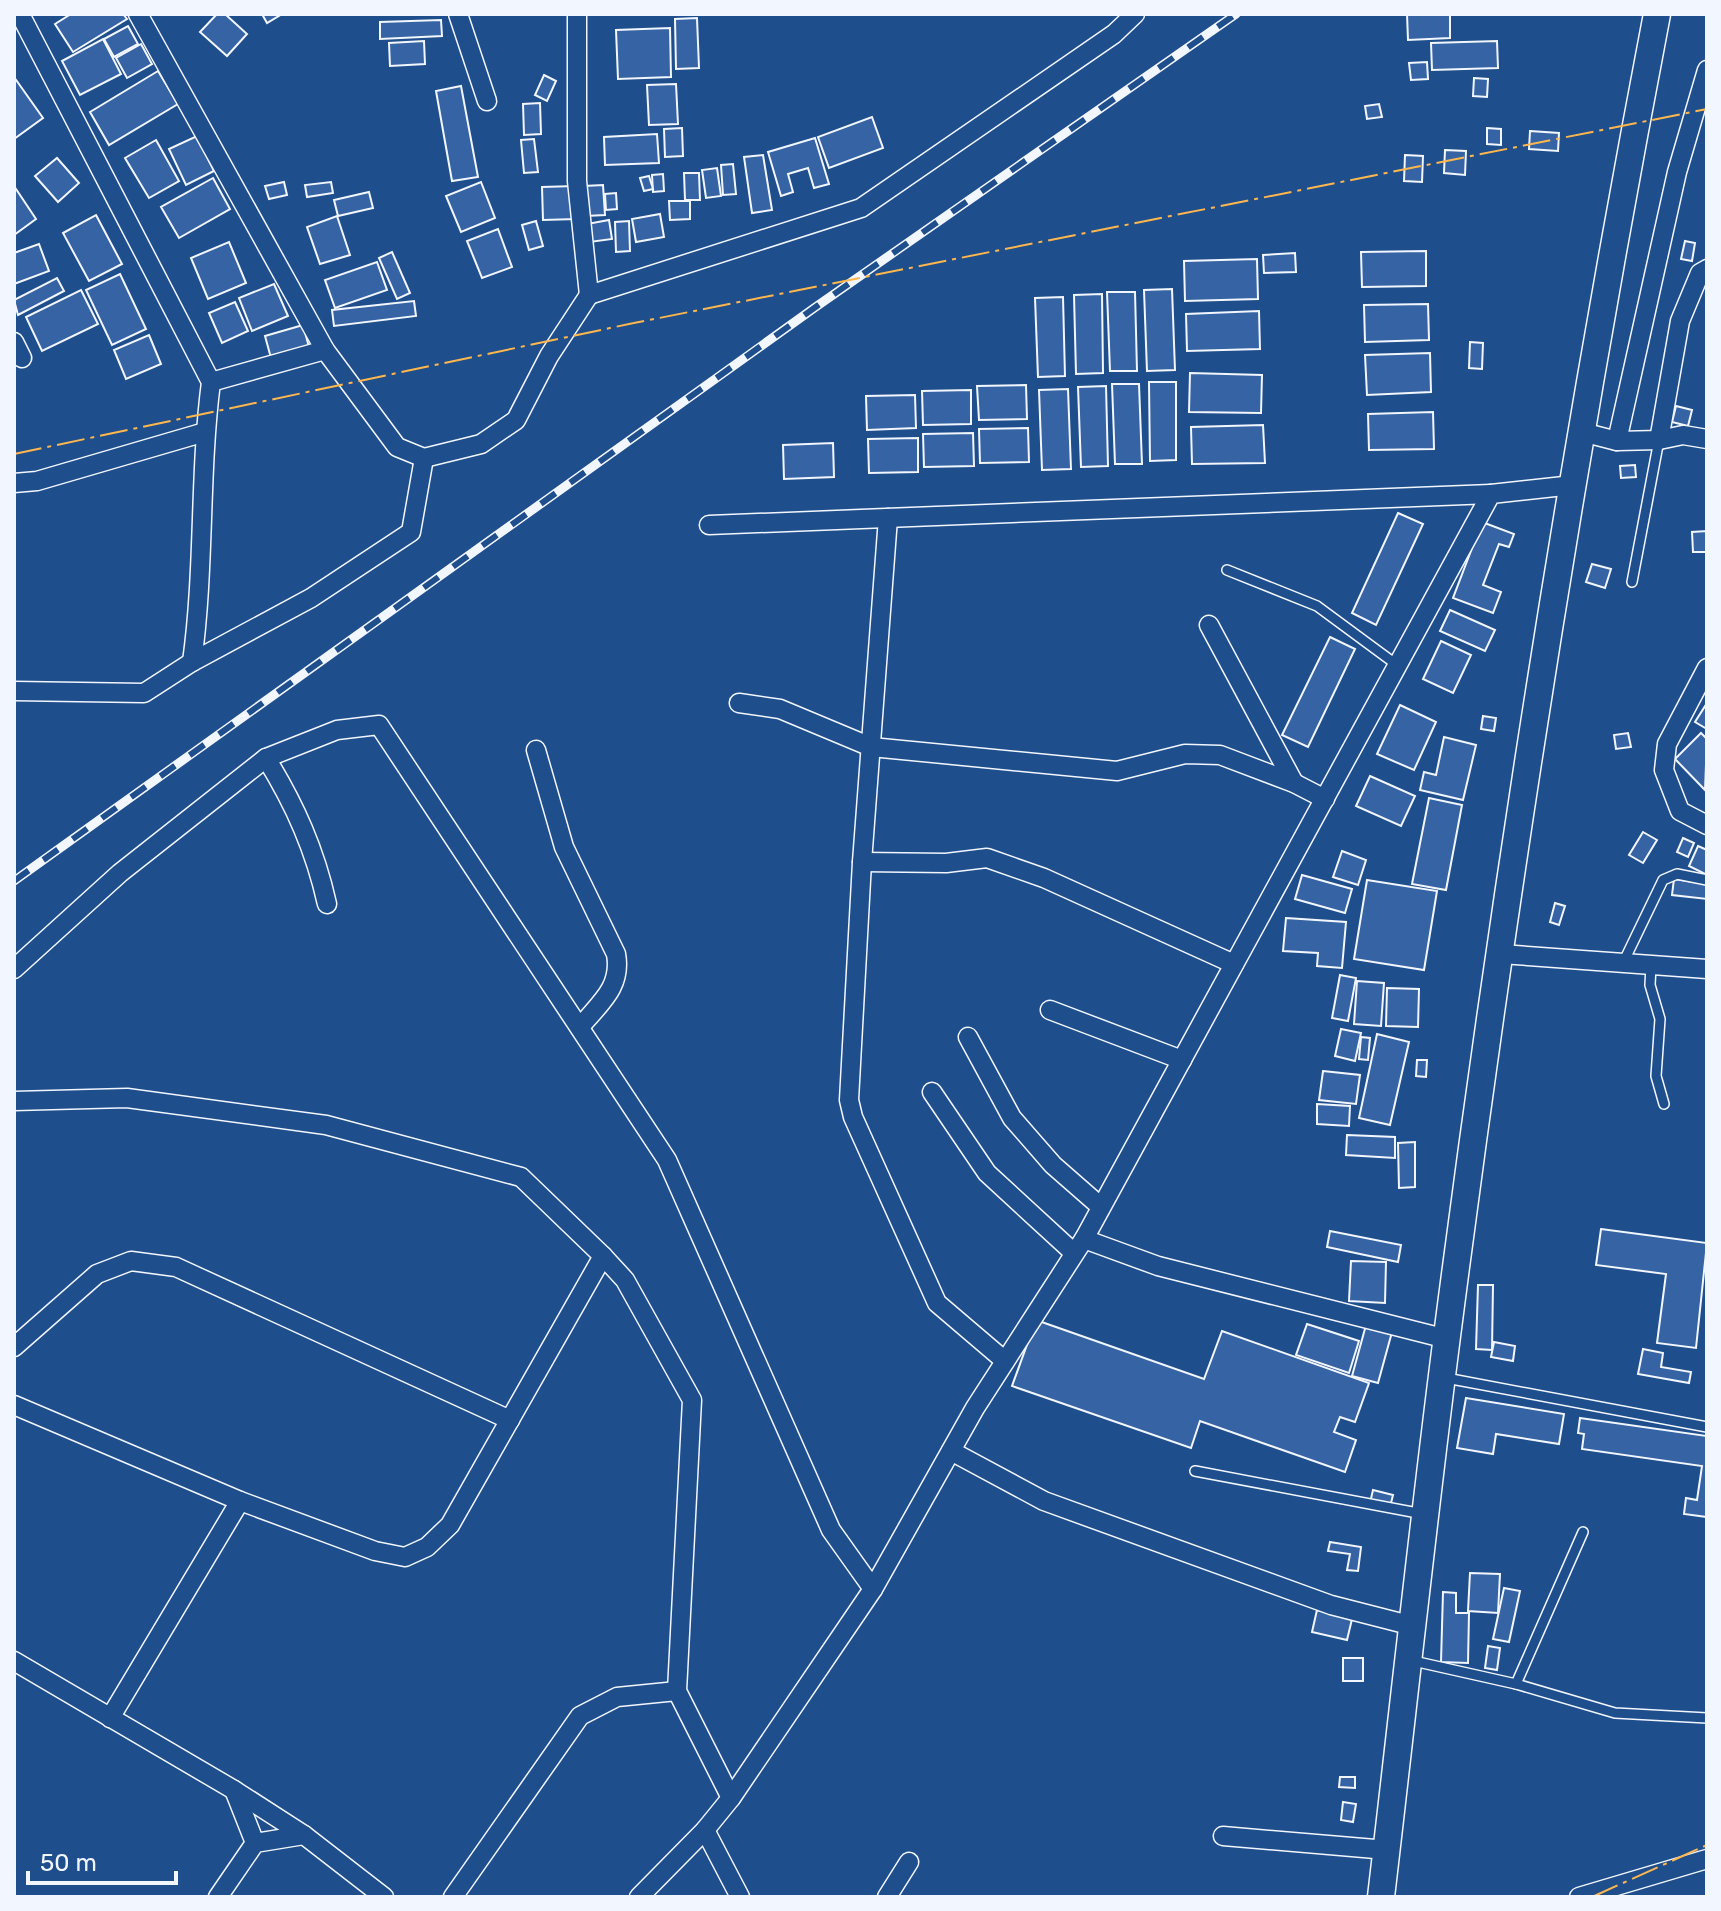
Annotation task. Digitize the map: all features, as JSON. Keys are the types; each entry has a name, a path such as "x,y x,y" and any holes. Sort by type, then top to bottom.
{"main road":[{"path":"1381,1897 1442,1377 1501,954 1573,485 1657,14"}],"street":[{"path":"138,14 325,350 397,447 424,458 481,444 516,420 549,356 589,295 861,208 1114,34 1135,14"},
{"path":"458,14 487,101"},
{"path":"577,14 577,181 589,295"},
{"path":"14,15 22,18 211,382 205,432 198,620 192,662"},
{"path":"1617,441 1677,172 1702,100 1707,70"},
{"path":"1659,440 1680,321 1700,273 1707,269"},
{"path":"211,382 325,350"},
{"path":"14,483 37,481 205,432"},
{"path":"1582,432 1617,441 1659,440 1683,435 1707,439"},
{"path":"14,691 144,693 192,662 311,598 411,532 424,458"},
{"path":"709,525 1491,494 1573,485"},
{"path":"639,1897 705,1830 731,1798 873,1589 1005,1361 1079,1246 1491,494"},
{"path":"888,518 848,1083 853,1117 937,1303 1005,1361"},
{"path":"1209,625 1294,783"},
{"path":"1707,668 1667,744 1664,770 1680,811 1707,825"},
{"path":"739,703 780,709 871,747 1117,771 1185,754 1220,755 1294,783 1325,799"},
{"path":"14,969 120,873 266,758 337,730 379,725 667,1160 831,1530 873,1589"},
{"path":"536,750 564,847 616,954 619,971 615,986 580,1027"},
{"path":"266,758 288,794 316,854 327,904"},
{"path":"862,862 946,863 987,858 1044,878 1234,964"},
{"path":"1501,954 1707,969"},
{"path":"1050,1010 1182,1060"},
{"path":"968,1037 1012,1118 1053,1165 1101,1207"},
{"path":"932,1092 987,1173 1079,1246 1447,1339"},
{"path":"14,1101 127,1098 326,1125 521,1177 603,1256 625,1280 692,1400 677,1691 731,1798"},
{"path":"14,1405 240,1501 375,1551 405,1557 427,1547 450,1525 603,1256"},
{"path":"14,1347 97,1274 131,1261 176,1267 510,1420"},
{"path":"951,1451 1044,1501 1331,1605 1413,1626"},
{"path":"110,1718 240,1501"},
{"path":"14,1661 234,1790 304,1835 384,1897"},
{"path":"453,1897 580,1716 617,1697 677,1691"},
{"path":"234,1790 255,1843"},
{"path":"705,1830 740,1897"},
{"path":"218,1897 255,1843 304,1835"},
{"path":"1223,1836 1387,1850"},
{"path":"1579,1897 1707,1859"},
{"path":"887,1897 909,1862"}],"lane":[{"path":"1632,582 1659,440"},
{"path":"1227,570 1317,606 1397,666"},
{"path":"1623,963 1663,880 1677,874 1707,880"},
{"path":"1651,965 1650,985 1660,1019 1656,1076 1664,1104"},
{"path":"1442,1377 1707,1427"},
{"path":"1195,1471 1427,1514"},
{"path":"1516,1684 1583,1532"},
{"path":"1409,1660 1516,1684 1615,1713 1707,1718"}],"building":[{"path":"71,14 123,14 127,19 73,52 55,24"},
{"path":"217,14 225,14 247,34 227,56 200,32"},
{"path":"262,14 282,14 267,23"},
{"path":"1407,14 1450,14 1450,38 1408,40"},
{"path":"697,18 699,68 676,69 675,19"},
{"path":"441,20 442,36 380,39 380,22"},
{"path":"128,26 138,44 114,57 104,39"},
{"path":"670,28 671,77 618,79 616,30"},
{"path":"103,39 121,74 80,95 62,61"},
{"path":"424,41 425,64 390,66 389,43"},
{"path":"1497,41 1498,68 1432,70 1431,43"},
{"path":"141,44 152,64 127,78 116,58"},
{"path":"1427,62 1428,79 1411,80 1409,63"},
{"path":"158,71 178,104 109,145 90,112"},
{"path":"544,75 556,81 547,101 535,95"},
{"path":"14,77 43,118 14,139"},
{"path":"1474,78 1488,79 1487,97 1473,96"},
{"path":"676,84 678,124 649,125 647,85"},
{"path":"461,86 478,177 452,181 436,91"},
{"path":"540,103 541,134 524,135 523,104"},
{"path":"1379,104 1382,117 1367,119 1365,106"},
{"path":"872,117 883,148 829,168 818,137"},
{"path":"682,128 683,156 665,157 664,129"},
{"path":"1487,128 1501,129 1501,145 1487,144"},
{"path":"1530,131 1559,133 1558,151 1529,149"},
{"path":"657,134 659,163 605,165 604,137"},
{"path":"197,136 214,171 186,185 169,149"},
{"path":"815,138 829,184 814,188 808,168 788,174 793,192 781,196 768,152"},
{"path":"534,139 538,172 524,173 521,140"},
{"path":"156,140 179,181 149,198 125,158"},
{"path":"1445,150 1466,151 1465,175 1444,173"},
{"path":"763,155 772,210 752,213 744,157"},
{"path":"1405,155 1423,156 1422,182 1404,181"},
{"path":"57,158 79,183 58,202 35,176"},
{"path":"733,164 736,194 723,195 721,165"},
{"path":"717,168 721,196 706,198 702,170"},
{"path":"684,173 699,173 700,200 685,200"},
{"path":"663,174 664,191 653,192 652,175"},
{"path":"649,176 653,189 644,191 640,178"},
{"path":"213,178 230,209 179,238 161,207"},
{"path":"284,182 287,195 269,199 265,186"},
{"path":"331,182 333,193 307,197 305,185"},
{"path":"481,182 495,218 461,232 446,196"},
{"path":"603,185 605,215 586,216 584,186"},
{"path":"14,186 36,219 14,235"},
{"path":"575,186 576,219 543,220 542,187"},
{"path":"369,192 373,208 338,216 334,200"},
{"path":"616,193 617,209 606,210 605,194"},
{"path":"669,201 690,201 690,219 670,220"},
{"path":"660,214 664,237 636,242 632,219"},
{"path":"96,215 122,264 89,281 63,233"},
{"path":"337,216 350,255 320,264 307,227"},
{"path":"609,220 612,239 590,242 587,224"},
{"path":"536,221 543,246 529,250 522,225"},
{"path":"629,221 630,251 616,252 615,222"},
{"path":"498,229 512,267 482,278 467,241"},
{"path":"1685,241 1695,243 1692,261 1681,259"},
{"path":"229,242 246,283 208,299 191,258"},
{"path":"39,244 49,271 14,284 14,253"},
{"path":"1426,251 1426,286 1362,287 1361,252"},
{"path":"392,252 410,293 397,299 379,258"},
{"path":"1295,253 1296,272 1264,273 1263,255"},
{"path":"1257,259 1258,299 1185,301 1184,261"},
{"path":"377,262 387,290 335,308 325,280"},
{"path":"120,274 146,329 112,345 86,290"},
{"path":"57,278 64,291 18,315 14,300"},
{"path":"274,284 288,316 252,331 239,298"},
{"path":"1172,289 1175,370 1147,371 1144,290"},
{"path":"81,290 98,324 42,351 26,317"},
{"path":"1107,292 1135,292 1137,371 1110,371"},
{"path":"1102,294 1103,373 1076,374 1074,295"},
{"path":"1063,297 1065,376 1038,377 1035,298"},
{"path":"414,301 416,316 334,326 332,310"},
{"path":"235,302 248,331 222,343 209,313"},
{"path":"1428,304 1429,340 1365,342 1364,305"},
{"path":"1259,311 1260,349 1187,351 1186,314"},
{"path":"303,325 309,347 271,358 265,336"},
{"path":"149,335 161,364 126,379 114,350"},
{"path":"1470,342 1483,343 1482,369 1469,368"},
{"path":"1430,353 1431,392 1367,395 1365,355"},
{"path":"1190,373 1262,375 1261,413 1189,412"},
{"path":"1149,382 1176,382 1176,460 1150,461"},
{"path":"1112,384 1139,384 1142,464 1115,464"},
{"path":"1026,385 1027,419 979,420 977,386"},
{"path":"1106,386 1108,466 1081,467 1078,387"},
{"path":"1068,389 1071,469 1042,470 1039,390"},
{"path":"971,390 971,424 923,425 922,391"},
{"path":"915,395 916,428 867,430 866,396"},
{"path":"1676,406 1692,410 1688,426 1672,422"},
{"path":"1433,412 1434,449 1369,450 1368,414"},
{"path":"1263,425 1265,463 1192,464 1191,427"},
{"path":"1028,428 1029,462 980,463 979,429"},
{"path":"973,433 974,466 924,467 923,434"},
{"path":"918,438 918,472 869,473 868,439"},
{"path":"833,443 834,477 784,479 783,445"},
{"path":"1635,465 1636,477 1621,478 1620,466"},
{"path":"1398,513 1423,524 1376,625 1352,613"},
{"path":"1482,522 1514,534 1509,547 1499,544 1483,585 1501,592 1493,613 1453,598"},
{"path":"1707,531 1707,552 1693,552 1692,532"},
{"path":"1592,564 1611,569 1605,588 1586,582"},
{"path":"1450,610 1495,630 1485,651 1440,631"},
{"path":"1330,637 1355,649 1308,747 1282,735"},
{"path":"1441,641 1471,655 1453,693 1423,679"},
{"path":"1707,703 1707,729 1695,722"},
{"path":"1400,705 1436,722 1414,770 1377,754"},
{"path":"1483,716 1496,718 1494,731 1481,729"},
{"path":"1628,733 1631,747 1616,749 1614,735"},
{"path":"1701,733 1707,739 1705,790 1675,759"},
{"path":"1444,737 1476,745 1463,800 1420,790 1424,772 1436,775"},
{"path":"1370,776 1415,796 1401,826 1356,806"},
{"path":"1429,798 1462,805 1446,890 1412,884"},
{"path":"1643,832 1657,840 1643,863 1629,855"},
{"path":"1683,838 1694,843 1688,857 1677,852"},
{"path":"1698,846 1707,850 1707,875 1689,866"},
{"path":"1342,851 1366,860 1358,885 1333,877"},
{"path":"1302,875 1352,889 1345,913 1295,899"},
{"path":"1674,879 1707,884 1707,899 1672,895"},
{"path":"1367,880 1437,891 1424,970 1354,959"},
{"path":"1555,903 1565,906 1559,925 1550,922"},
{"path":"1286,918 1346,922 1342,968 1317,966 1318,953 1283,951"},
{"path":"1340,975 1356,978 1348,1021 1332,1018"},
{"path":"1357,981 1384,983 1381,1026 1354,1024"},
{"path":"1387,988 1419,989 1418,1027 1386,1026"},
{"path":"1341,1029 1361,1033 1355,1061 1335,1056"},
{"path":"1377,1034 1409,1042 1390,1125 1359,1118"},
{"path":"1361,1037 1370,1038 1368,1060 1359,1059"},
{"path":"1417,1060 1427,1060 1426,1077 1416,1076"},
{"path":"1323,1071 1360,1075 1356,1104 1319,1100"},
{"path":"1317,1104 1350,1106 1349,1126 1317,1124"},
{"path":"1347,1135 1395,1137 1395,1158 1346,1155"},
{"path":"1415,1142 1415,1187 1399,1188 1398,1143"},
{"path":"1601,1229 1707,1243 1696,1348 1657,1343 1666,1274 1596,1265"},
{"path":"1330,1231 1401,1245 1398,1262 1327,1247"},
{"path":"1351,1261 1386,1262 1385,1303 1349,1301"},
{"path":"1478,1285 1493,1285 1492,1350 1476,1349"},
{"path":"1036,1320 1204,1379 1222,1331 1369,1383 1355,1422 1340,1417 1334,1432 1356,1440 1345,1472 1200,1421 1191,1448 1012,1386"},
{"path":"1307,1324 1359,1341 1349,1373 1296,1355"},
{"path":"1366,1325 1392,1332 1378,1383 1352,1376"},
{"path":"1494,1342 1515,1346 1513,1361 1491,1357"},
{"path":"1643,1349 1663,1353 1661,1367 1691,1372 1689,1383 1638,1374"},
{"path":"1466,1398 1564,1414 1559,1444 1496,1434 1493,1454 1457,1448"},
{"path":"1580,1418 1707,1436 1707,1517 1684,1514 1686,1498 1697,1500 1702,1466 1582,1449 1584,1434 1578,1433"},
{"path":"1373,1490 1393,1495 1390,1507 1370,1503"},
{"path":"1330,1542 1361,1547 1358,1571 1347,1570 1350,1554 1328,1551"},
{"path":"1470,1573 1500,1574 1498,1613 1468,1611"},
{"path":"1504,1588 1520,1591 1509,1642 1493,1639"},
{"path":"1443,1592 1456,1593 1456,1613 1469,1613 1468,1663 1441,1662"},
{"path":"1317,1610 1352,1619 1347,1640 1312,1632"},
{"path":"1488,1646 1500,1648 1497,1670 1485,1668"},
{"path":"1343,1658 1363,1658 1363,1681 1343,1681"},
{"path":"1340,1777 1355,1777 1355,1788 1339,1787"},
{"path":"1343,1802 1356,1804 1353,1822 1341,1820"}],"railway":[{"path":"14,881 817,306 1236,14"}],"power":[{"path":"14,454 629,324 1707,109"},
{"path":"1592,1897 1707,1845"}]}
